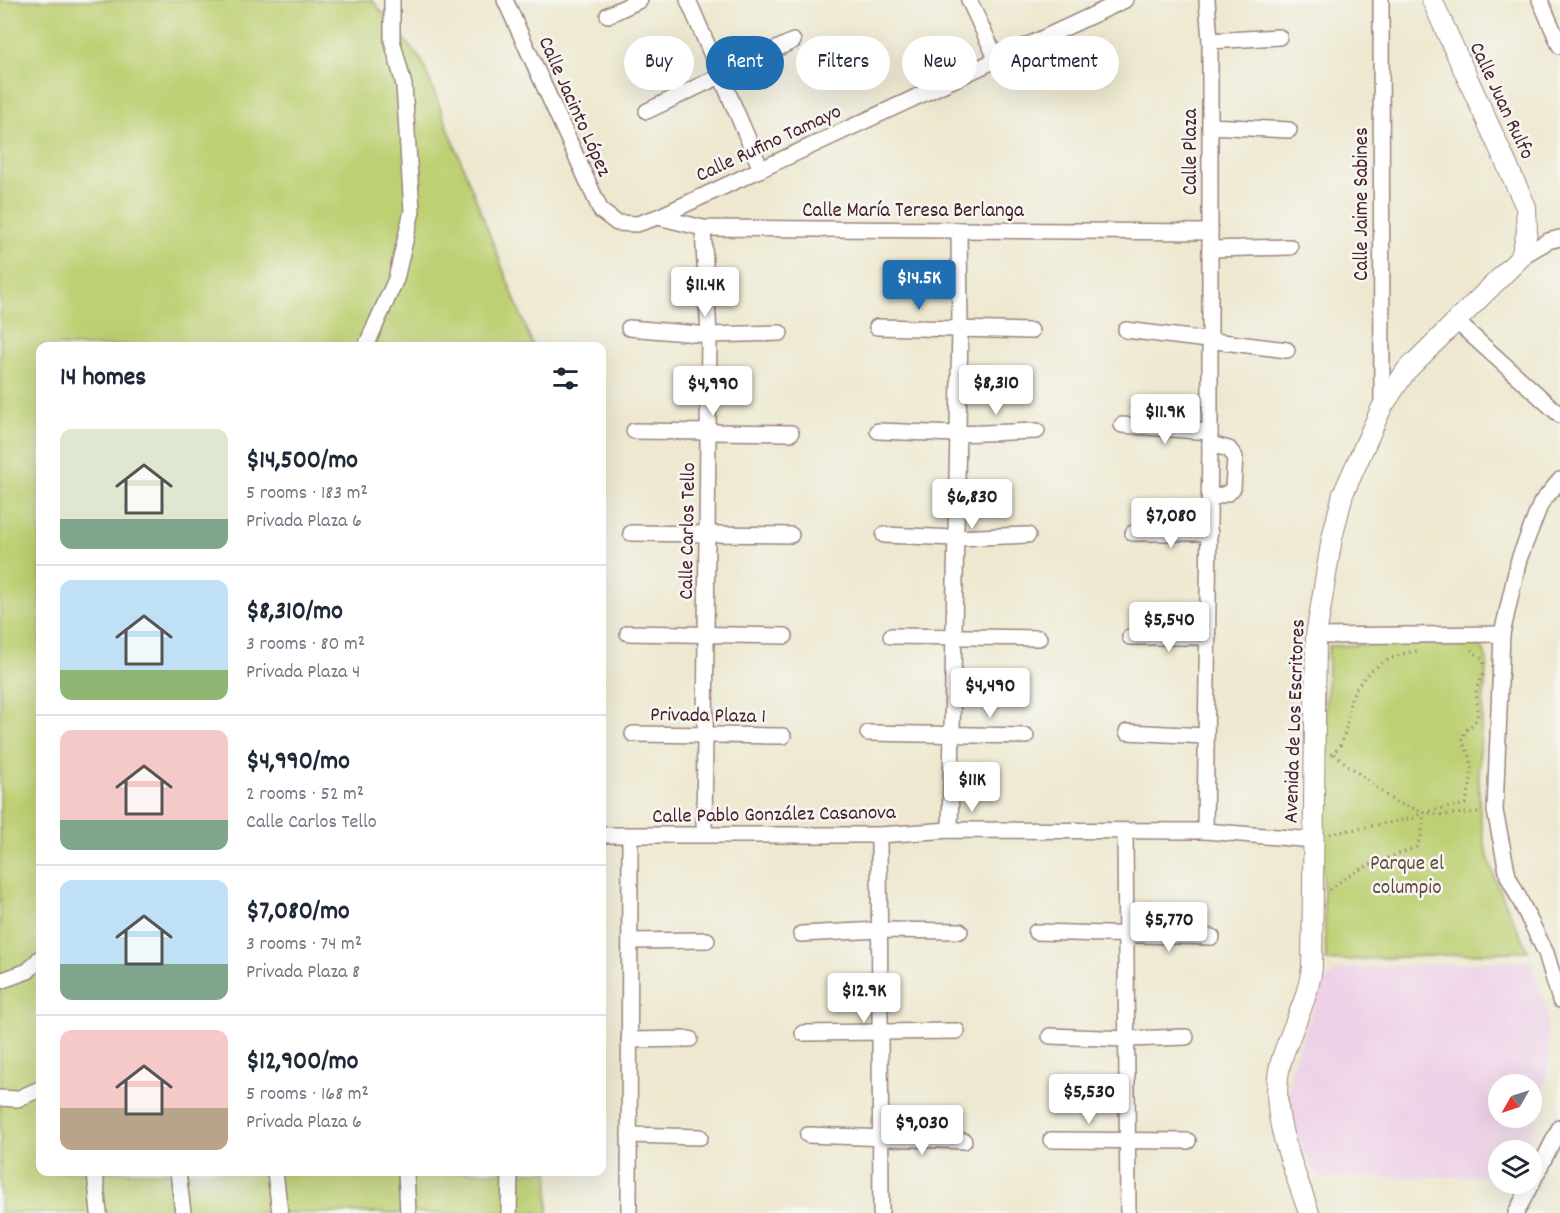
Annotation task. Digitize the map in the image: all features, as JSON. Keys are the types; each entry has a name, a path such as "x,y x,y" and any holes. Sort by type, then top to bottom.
{"main road":[{"name":"Calle Juan Rulfo","path":"1432,0 1526,207 1527,232 1521,257"},
{"name":"Avenida de Los Escritores","path":"1310,1213 1282,1133 1276,1091 1282,1059 1310,989 1313,838 1325,756 1316,636 1332,538 1343,494 1382,407 1406,371 1521,257"}],"street":[{"path":"368,342 396,279 412,211 404,84 392,40 392,0"},
{"name":"Calle Jacinto López","path":"505,0 601,211 617,223"},
{"path":"608,15 640,0"},
{"path":"688,0 706,41"},
{"path":"969,0 989,43"},
{"name":"Calle Rufino Tamayo","path":"1045,36 1125,0"},
{"name":"Calle Plaza","path":"1205,831 1211,341 1210,41 1207,0"},
{"name":"Calle Jaime Sabines","path":"1380,0 1382,407"},
{"path":"1540,0 1560,46"},
{"path":"1210,41 1280,37"},
{"path":"784,46 794,41"},
{"name":"Calle Rufino Tamayo","path":"658,217 989,61"},
{"path":"647,111 706,82"},
{"path":"727,90 761,169"},
{"path":"1210,126 1289,130"},
{"name":"Calle María Teresa Berlanga","path":"617,223 637,224 658,217 703,228 1210,232"},
{"name":"Calle Carlos Tello","path":"703,228 709,335 704,835"},
{"path":"950,830 956,434 960,329 959,230"},
{"name":"Avenida de Los Escritores","path":"1521,257 1560,238"},
{"path":"1210,249 1290,247"},
{"path":"1457,322 1560,415"},
{"path":"878,327 1031,331"},
{"path":"629,328 709,335 780,333"},
{"path":"1126,330 1287,350"},
{"path":"1122,425 1210,438 1229,449 1235,457 1233,488 1228,493 1210,498"},
{"path":"634,431 792,433"},
{"path":"878,431 956,434 1037,431"},
{"path":"1560,480 1541,503 1519,559 1502,634 1495,812 1508,876 1546,953 1560,1000"},
{"path":"632,533 706,532 791,535"},
{"path":"1133,533 1210,533"},
{"path":"884,535 956,538 1028,535"},
{"path":"628,633 785,636"},
{"path":"1316,636 1502,634"},
{"path":"891,636 1039,638"},
{"path":"1130,637 1208,637"},
{"path":"1127,732 1206,736"},
{"path":"868,733 1026,736"},
{"name":"Privada Plaza 1","path":"633,734 783,735"},
{"name":"Calle Pablo González Casanova","path":"606,836 879,835 950,830 1205,831 1313,838"},
{"path":"1125,832 1128,1213"},
{"path":"879,835 881,1213"},
{"path":"629,1213 630,836"},
{"path":"801,934 880,930 960,931"},
{"path":"1036,932 1212,937"},
{"path":"630,941 707,940"},
{"path":"0,981 28,971 36,962"},
{"path":"803,1033 957,1031"},
{"path":"1050,1036 1127,1040 1186,1037"},
{"path":"629,1040 690,1039"},
{"path":"0,1098 16,1099 36,1091"},
{"path":"1542,1162 1560,1127"},
{"path":"629,1135 700,1137"},
{"path":"808,1135 964,1141"},
{"path":"1051,1140 1188,1141"},
{"path":"95,1176 99,1213"},
{"path":"178,1176 183,1213"},
{"path":"275,1176 280,1213"},
{"path":"406,1176 408,1213"},
{"path":"509,1213 510,1176"},
{"path":"1516,1213 1526,1194"}],"path":[{"path":"1313,838 1413,818 1424,812 1465,804 1469,792 1472,765 1470,753 1462,742 1465,730 1475,722 1478,713 1476,689 1486,668 1474,651 1462,650"},
{"path":"1418,651 1396,654 1374,668 1352,695 1342,741 1325,756 1395,802 1424,812 1438,815 1495,812"},
{"path":"1313,906 1345,876 1361,867 1416,847 1424,812"}],"shaded area":[{"path":"1531,960 1547,1015 1549,1062 1542,1096 1542,1074 1488,1074 1488,1128 1533,1128 1529,1140 1488,1140 1488,1176 1320,1178 1302,1151 1288,1105 1291,1068 1323,983 1339,969"}],"green space":[{"path":"0,0 372,0 422,61 531,342 36,342 36,1176 549,1176 548,1213 0,1213"},
{"name":"Parque el columpio","path":"1465,642 1483,648 1487,661 1479,763 1479,803 1484,839 1499,888 1528,951 1326,961 1321,815 1329,646"}]}
